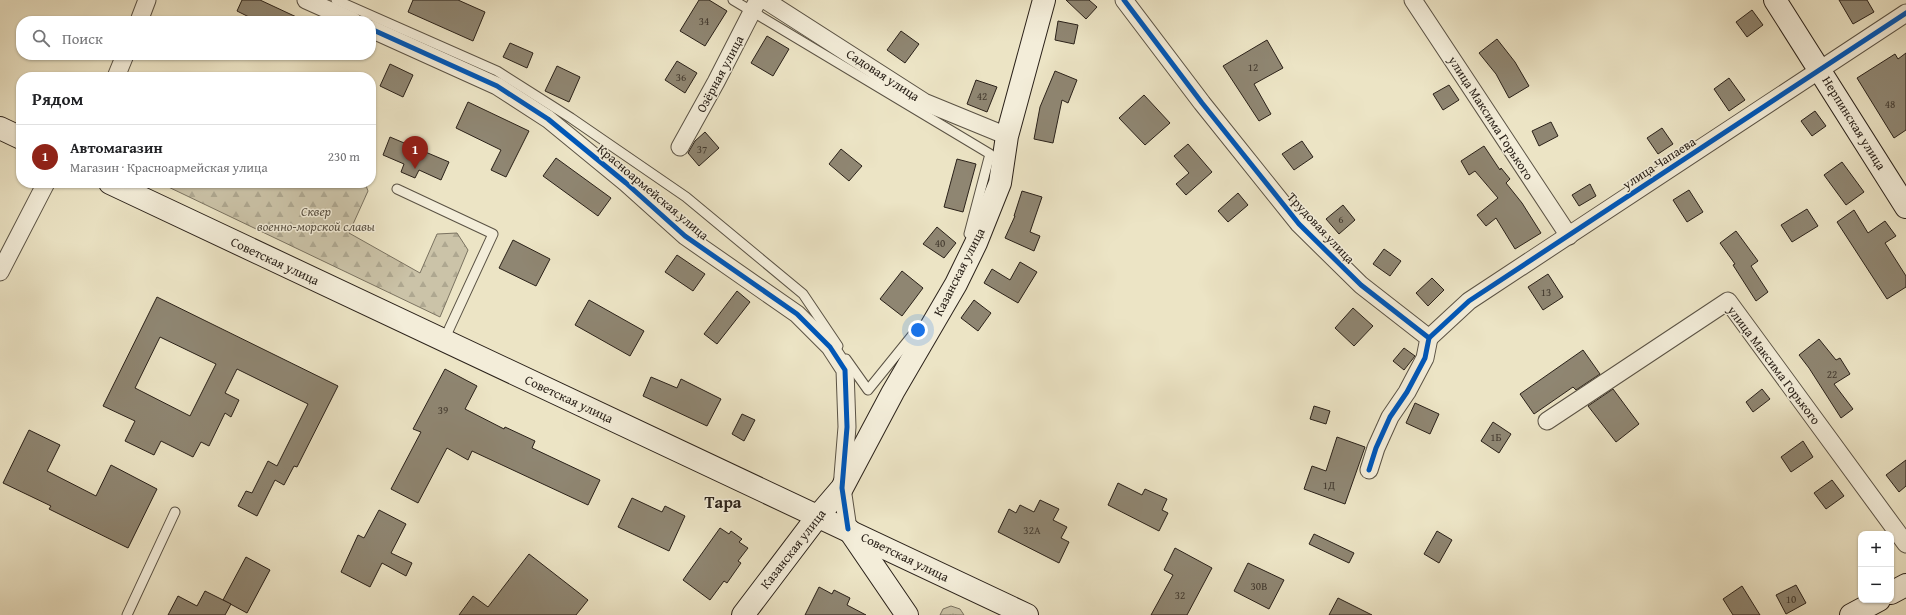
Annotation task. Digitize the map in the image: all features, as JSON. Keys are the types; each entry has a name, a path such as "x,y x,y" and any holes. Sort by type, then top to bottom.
{"main road":[{"name":"Казанская улица","path":"743,615 818,516 842,488 893,392 956,284 976,243 1000,183 1007,136 1044,0"},
{"name":"Нерпинская улица","path":"1775,0 1821,70 1906,207"},
{"path":"0,128 16,136"},
{"name":"Советская улица","path":"121,188 1027,615"},
{"path":"848,530 906,615"},
{"path":"1894,591 1906,585"},
{"path":"1851,615 1873,603"}],"street":[{"path":"141,16 147,0"},
{"path":"306,0 342,16"},
{"name":"Садовая улица","path":"765,0 924,102 1007,136"},
{"name":"Трудовая улица","path":"1124,0 1202,103 1299,224 1361,285 1429,338"},
{"name":"улица Максима Горького","path":"1413,0 1569,236"},
{"name":"Озёрная улица","path":"680,147 756,6"},
{"name":"улица Чапаева","path":"1429,338 1469,302 1906,13"},
{"name":"Красноармейская улица","path":"376,31 497,86 548,119 626,183 685,236 766,291 802,320 830,347 845,370 847,427 842,488 848,530"},
{"path":"118,72 123,60"},
{"path":"0,272 43,188"},
{"name":"улица Максима Горького","path":"1547,421 1728,302 1906,544"},
{"path":"1369,470 1376,448 1390,417 1407,392 1425,358 1429,338"}],"lane":[{"path":"336,0 372,16"},
{"path":"733,0 756,6 990,154 965,249 950,275"},
{"path":"376,18 497,71 571,118 686,197 803,294 868,390 915,334 922,321"},
{"path":"397,189 493,234 444,340"},
{"path":"127,615 175,512"}],"green space":[{"name":"Сквер военно-морской славы","path":"170,188 367,188 368,191 349,233 420,273 437,234 457,233 468,250 440,317"},
{"path":"951,606 960,609 964,615 940,615 943,609"}],"building":[{"path":"242,0 260,0 294,16 247,16 237,11"},
{"path":"413,0 458,0 485,12 473,41 408,12"},
{"path":"699,0 709,0 727,11 705,46 680,31"},
{"path":"1066,0 1089,0 1097,7 1086,19"},
{"path":"1839,0 1867,0 1874,12 1853,24"},
{"path":"1752,10 1763,25 1747,37 1736,22"},
{"path":"1058,21 1078,25 1074,44 1055,40"},
{"path":"901,31 919,44 905,63 887,50"},
{"path":"767,36 789,49 773,76 751,63"},
{"path":"1497,39 1515,62 1529,86 1509,98 1496,74 1479,53"},
{"path":"1267,40 1283,68 1254,84 1271,114 1259,121 1223,66"},
{"path":"510,43 533,53 527,68 503,57"},
{"path":"1906,53 1906,130 1894,138 1857,78 1895,54 1898,59"},
{"path":"677,61 697,73 685,93 665,80"},
{"path":"390,64 413,75 403,97 380,86"},
{"path":"557,66 580,77 569,102 545,91"},
{"path":"1055,71 1077,80 1068,103 1062,100 1053,143 1034,139 1040,107"},
{"path":"1729,78 1745,100 1729,111 1714,89"},
{"path":"976,80 997,87 987,112 967,104"},
{"path":"1449,85 1459,100 1443,110 1433,94"},
{"path":"1144,95 1170,123 1145,145 1119,118"},
{"path":"468,102 529,131 506,177 491,170 501,150 456,128"},
{"path":"1815,111 1826,126 1812,136 1801,121"},
{"path":"1551,122 1558,136 1539,146 1532,131"},
{"path":"1662,128 1673,144 1658,154 1647,138"},
{"path":"705,132 719,148 699,166 688,153 695,141"},
{"path":"390,137 449,162 441,180 419,170 415,178 401,172 404,164 383,155"},
{"path":"1302,141 1313,157 1294,170 1282,154"},
{"path":"1188,144 1212,172 1186,195 1176,184 1189,173 1174,156"},
{"path":"1484,146 1500,170 1501,168 1510,179 1506,183 1522,203 1541,233 1515,249 1496,218 1486,226 1477,215 1498,198 1475,171 1469,175 1461,161"},
{"path":"841,149 862,166 849,181 829,164"},
{"path":"556,158 611,198 598,216 543,176"},
{"path":"957,159 976,164 963,212 944,207"},
{"path":"1842,162 1864,192 1846,205 1824,175"},
{"path":"1590,184 1596,196 1579,206 1572,195"},
{"path":"1689,190 1703,212 1687,222 1673,200"},
{"path":"1022,191 1042,197 1030,232 1040,236 1034,251 1005,238 1015,216"},
{"path":"1238,193 1248,205 1228,222 1218,211"},
{"path":"1343,205 1355,220 1339,234 1326,219"},
{"path":"1807,209 1818,226 1792,242 1781,225"},
{"path":"1854,210 1868,233 1885,221 1896,236 1885,243 1906,276 1906,287 1887,299 1837,222"},
{"path":"937,227 956,243 944,258 923,244"},
{"path":"1736,231 1758,261 1751,266 1768,292 1756,301 1733,265 1735,264 1720,243"},
{"path":"513,240 550,259 536,286 499,268"},
{"path":"1384,249 1401,261 1390,276 1373,264"},
{"path":"677,255 705,274 693,291 665,272"},
{"path":"1020,262 1037,272 1018,303 984,283 992,269 1010,280"},
{"path":"902,271 923,288 902,316 880,299"},
{"path":"1548,274 1563,297 1543,310 1528,287"},
{"path":"1432,278 1444,290 1428,306 1416,293"},
{"path":"737,291 750,302 717,344 704,334"},
{"path":"157,297 338,386 297,467 294,466 284,485 275,480 257,516 238,506 246,491 252,493 268,461 277,466 308,404 237,369 225,393 239,400 231,417 225,413 209,446 201,442 193,457 161,441 154,455 125,441 135,421 103,406","holes":["160,337 216,364 190,416 135,388"]},
{"path":"589,300 644,331 630,356 575,325"},
{"path":"974,300 991,313 978,331 961,318"},
{"path":"1353,308 1373,326 1354,346 1335,328"},
{"path":"1819,339 1836,360 1840,358 1850,374 1834,384 1853,409 1841,418 1799,355"},
{"path":"1404,348 1415,356 1404,370 1393,361"},
{"path":"1583,350 1600,374 1576,390 1573,387 1534,414 1520,394"},
{"path":"445,369 477,386 465,409 504,429 505,427 535,441 532,448 600,480 588,505 472,451 468,460 447,448 418,503 391,489 421,432 413,429"},
{"path":"651,377 677,388 681,379 721,399 707,426 643,396"},
{"path":"1613,389 1639,424 1616,442 1588,406"},
{"path":"1762,389 1770,399 1753,412 1746,402"},
{"path":"1415,403 1439,414 1430,434 1406,423"},
{"path":"1314,406 1330,411 1326,424 1310,419"},
{"path":"742,414 755,420 744,441 732,434"},
{"path":"1493,422 1511,434 1499,453 1481,441"},
{"path":"29,430 60,445 47,471 96,496 111,465 157,489 128,548 49,509 51,506 3,483"},
{"path":"1337,437 1365,447 1345,504 1304,489 1312,466 1326,471"},
{"path":"1803,441 1813,457 1791,472 1781,457"},
{"path":"1906,460 1906,486 1899,492 1886,475"},
{"path":"1832,480 1844,496 1826,509 1814,493"},
{"path":"1118,483 1142,495 1145,489 1167,499 1162,510 1168,513 1159,531 1108,505"},
{"path":"632,498 662,512 665,506 685,516 669,551 618,527"},
{"path":"1040,500 1059,509 1053,520 1067,527 1061,538 1069,542 1059,563 998,532 1009,509 1016,513 1020,505 1034,512"},
{"path":"379,510 406,524 391,553 412,563 406,576 382,563 370,587 341,572 358,535 364,538"},
{"path":"720,528 729,534 731,531 742,539 739,542 748,548 738,561 741,563 727,583 724,581 710,600 683,580"},
{"path":"1437,531 1452,540 1439,563 1424,554"},
{"path":"1314,534 1354,553 1349,563 1309,544"},
{"path":"1175,548 1212,568 1187,615 1151,615 1173,575 1164,570"},
{"path":"529,554 588,600 576,615 459,615 473,596 488,607"},
{"path":"246,557 270,570 247,613 223,600"},
{"path":"1248,563 1284,580 1269,609 1234,591"},
{"path":"1796,585 1806,603 1786,614 1776,595"},
{"path":"1742,586 1760,615 1733,615 1723,599"},
{"path":"819,587 832,594 834,590 850,598 847,605 866,615 805,615"},
{"path":"205,591 231,604 225,615 168,615 178,596 197,606"},
{"path":"1338,598 1372,615 1329,615"}],"cycle path":[{"path":"1124,0 1202,103 1299,224 1361,285 1429,338 1425,358 1407,392 1390,417 1376,448 1369,470"},
{"path":"1429,338 1469,301 1906,13"},
{"path":"376,31 497,86 548,119 626,183 685,236 797,314 830,347 845,370 847,427 842,488 848,529"}],"place":[{"name":"Автомагазин","path":"415,169"}],"district":[{"name":"Тара","path":"723,501"}]}
